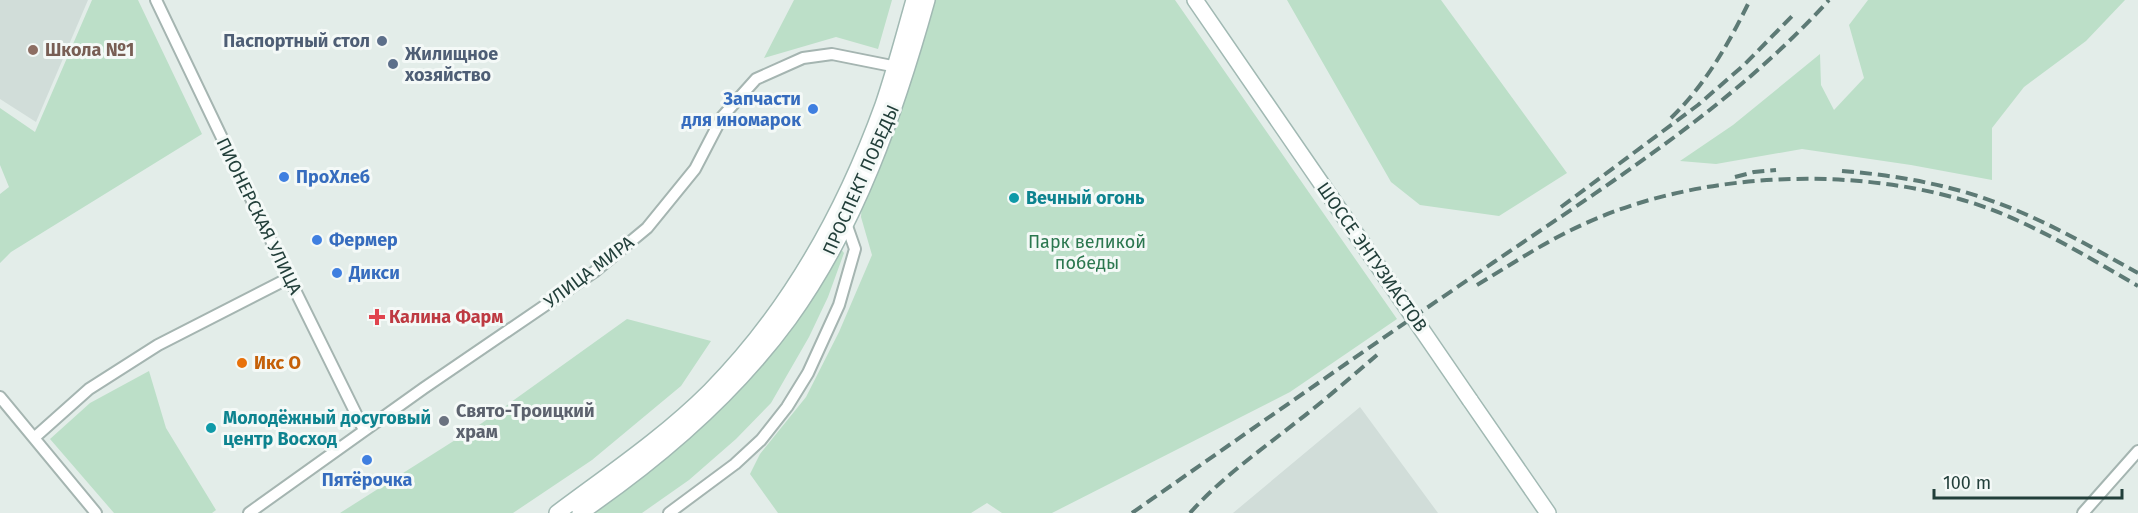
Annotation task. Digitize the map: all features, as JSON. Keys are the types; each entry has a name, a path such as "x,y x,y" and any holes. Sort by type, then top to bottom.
{"main road":[{"name":"ПРОСПЕКТ ПОБЕДЫ","path":"580,513 668,448 736,384 789,319 822,267 844,226 885,134 902,68 914,0"},
{"name":"ПРОСПЕКТ ПОБЕДЫ","path":"557,513 652,442 692,407 731,367 800,278 842,202 902,68 927,0"},
{"name":"ШОССЕ ЭНТУЗИАСТОВ","path":"1195,0 1548,513"}],"street":[{"name":"ПИОНЕРСКАЯ УЛИЦА","path":"156,0 364,430"},
{"name":"УЛИЦА МИРА","path":"249,513 364,430 594,272 647,228 695,169 722,117 756,79 803,58 832,54 902,68"},
{"path":"669,513 735,464 761,440 787,407 808,373 839,305 855,249 848,229 844,226"},
{"path":"34,438 89,389 158,345 289,278"},
{"path":"0,397 96,513"},
{"path":"2083,513 2138,451"}],"shaded area":[{"name":"Школа №1","path":"0,0 88,0 36,122 0,99"},
{"path":"1360,407 1438,513 1233,513"}],"green space":[{"path":"92,0 138,0 202,134 11,252 0,263 0,194 9,187 0,165 0,108 35,132"},
{"path":"794,0 892,0 878,49 836,37 764,58"},
{"name":"Парк великой победы","path":"932,0 1175,0 1397,319 1290,392 1052,513 1002,513 987,503 971,513 778,513 750,474 760,454 806,397 839,332 872,255 861,217 862,201"},
{"path":"1287,0 1441,0 1567,173 1499,216 1420,205 1391,182"},
{"path":"1868,0 2125,0 2086,41 2024,87 1992,128 1992,180 1802,149 1716,164 1680,161 1733,125 1820,54 1821,85 1834,110 1864,78 1849,25"},
{"path":"840,248 844,253 828,297 809,337 771,403 736,439 689,480 642,513 588,513"},
{"path":"627,319 711,341 681,386 592,460 513,513 340,513 482,423"},
{"path":"149,371 166,428 216,510 212,513 114,513 50,439 90,403"}],"railway":[{"path":"1671,118 1706,77 1734,32 1750,0"},
{"path":"1132,513 1669,141 1753,74 1829,0"},
{"path":"1561,207 1698,105 1744,65 1796,12"},
{"path":"1735,177 1776,170"},
{"path":"1842,171 1920,181 1995,202 2050,226 2138,273"},
{"path":"1477,285 1570,231 1631,206 1681,192 1733,183 1787,179 1841,180 1894,185 1945,195 1993,210 2031,227 2138,286"},
{"path":"1190,513 1256,453 1377,355"}],"place":[{"name":"Паспортный стол","path":"382,41"},
{"name":"Школа №1","path":"33,50"},
{"name":"Жилищное хозяйство","path":"393,64"},
{"name":"Запчасти для иномарок","path":"813,109"},
{"name":"ПроХлеб","path":"284,177"},
{"name":"Вечный огонь","path":"1014,198"},
{"name":"Фермер","path":"317,240"},
{"name":"Дикси","path":"337,273"},
{"name":"Калина Фарм","path":"377,317"},
{"name":"Икс О","path":"242,363"},
{"name":"Свято-Троицкий храм","path":"444,421"},
{"name":"Молодёжный досуговый центр Восход","path":"211,428"},
{"name":"Пятёрочка","path":"367,460"}]}
